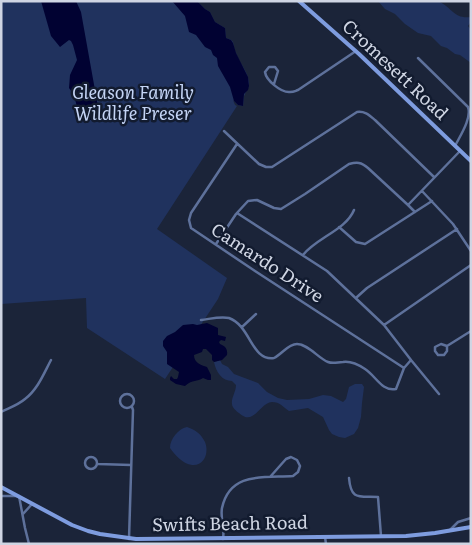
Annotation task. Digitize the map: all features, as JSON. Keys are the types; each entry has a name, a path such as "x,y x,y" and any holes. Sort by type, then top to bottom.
{"street":[{"name":"Cromesett Road","path":"300,1 471,161"},
{"path":"274,84 278,71 276,67 271,66 265,70 267,78 274,84 284,91 294,92 356,52"},
{"path":"418,58 470,111 469,119 455,146"},
{"path":"224,131 259,164 272,167 357,112 367,113 434,178"},
{"name":"Camardo Drive","path":"237,144 189,217 189,223 192,228 404,368"},
{"path":"408,205 460,151"},
{"path":"216,244 246,202 257,200 274,208 281,209 349,164 357,162 364,164 415,212"},
{"path":"422,191 453,224 471,251"},
{"path":"339,227 356,242 365,244 432,201"},
{"path":"303,255 309,247 350,218 354,210"},
{"path":"237,213 327,271 384,325 439,394"},
{"path":"357,298 367,288 456,229"},
{"path":"384,325 471,265"},
{"path":"242,327 256,314"},
{"path":"201,320 219,317 234,321 242,327 262,356 274,358 289,346 301,345 326,361 336,363 345,361 363,368 389,390 396,389 404,368 411,360"},
{"path":"447,346 471,331"},
{"path":"441,344 447,346 445,354 442,356 437,354 436,347 441,344"},
{"path":"1,412 22,402 31,394 51,360"},
{"path":"129,538 132,407 134,401 132,396 127,394 122,396 119,401 121,406 126,409 132,407"},
{"path":"223,539 222,510 225,499 239,482 251,478 293,476 298,472 300,466 297,460 291,457 286,459 270,477"},
{"path":"96,458 97,464 92,469 87,468 86,459 96,458"},
{"path":"97,464 131,465"},
{"path":"349,478 350,489 353,494 378,497 381,536"},
{"name":"Swifts Beach Road","path":"1,487 72,525 88,531 158,542 406,536 471,527"},
{"path":"1,496 19,496 29,544"},
{"path":"23,514 33,503"},
{"path":"449,531 458,522 471,518"},
{"path":"325,537 326,544"},
{"path":"275,538 275,544"}],"green space":[{"name":"Gleason Family Wildlife Preser","path":"1,1 197,1 210,12 215,22 225,28 226,38 233,42 235,52 249,83 243,106 238,105 233,100 237,106 157,229 227,278 218,299 165,379 87,328 86,298 1,304"},
{"path":"378,1 436,1 457,15 471,17 471,22 468,26 471,30 471,63 460,55 441,46 431,36 418,33 395,14 385,9"},
{"path":"220,360 234,374 258,383 267,392 287,400 309,399 323,395 331,396 343,402 346,399 349,387 355,384 362,384 364,387 358,428 354,434 345,438 339,437 332,434 323,417 308,408 289,411 275,402 267,403 253,416 244,417 232,405 236,385 232,381 222,378 216,369 214,362"},
{"path":"187,427 200,435 206,446 205,458 196,465 182,461 170,448 171,441 175,435"}],"shaded area":[{"path":"41,1 76,1 81,12 100,118 84,119 77,107 74,95 69,88 70,75 77,60 73,45 69,40 60,47 51,36"},
{"path":"172,1 197,1 210,12 215,22 225,28 226,38 233,43 248,77 249,86 244,94 243,106 238,105 234,101 230,87 218,66 217,58 196,35 189,32 185,16"},
{"path":"207,323 218,328 218,335 226,337 225,341 221,340 219,342 226,348 227,355 222,360 214,362 212,355 206,349 203,349 202,352 194,355 194,358 198,363 207,367 211,380 203,378 190,382 185,386 176,384 170,378 171,376 177,379 179,372 167,364 167,352 163,346 163,341 183,325"}]}
